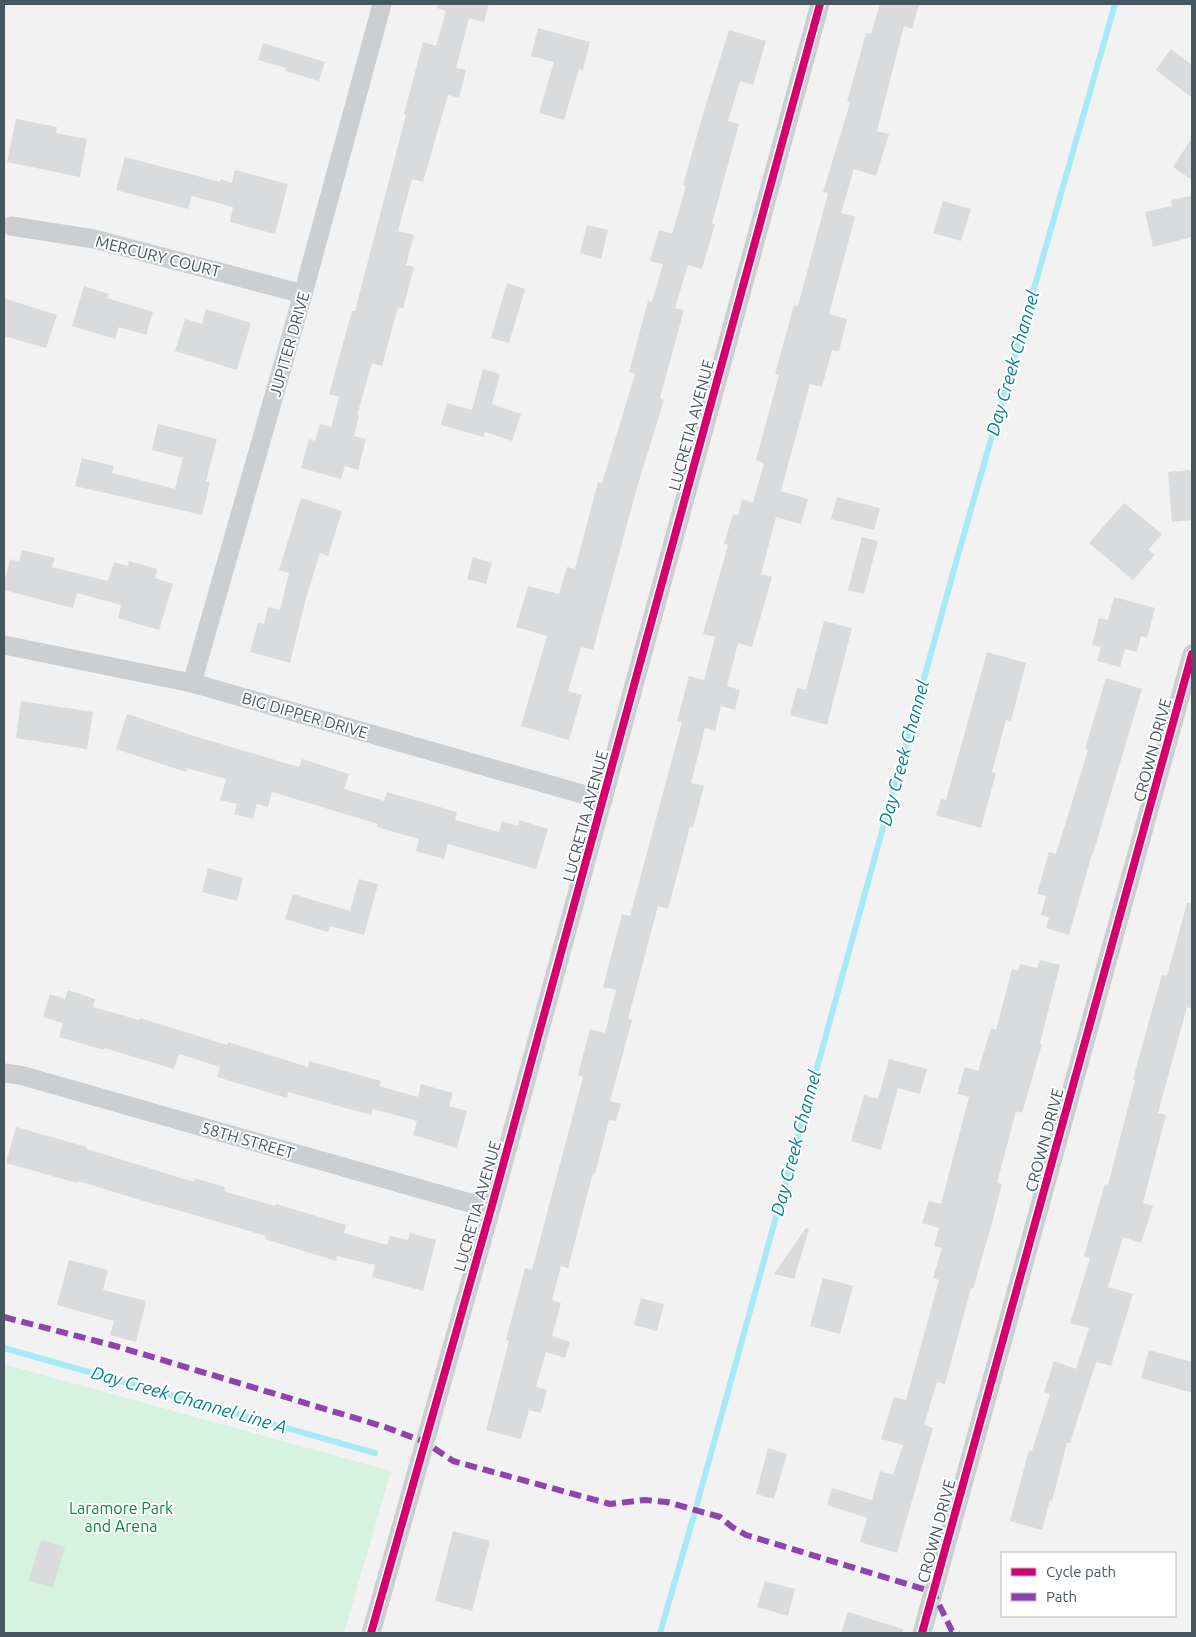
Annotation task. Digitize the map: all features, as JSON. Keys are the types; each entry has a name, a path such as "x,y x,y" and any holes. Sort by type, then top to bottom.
{"street":[{"name":"JUPITER DRIVE","path":"192,683 304,294 382,4"},
{"name":"LUCRETIA AVENUE","path":"371,1633 491,1209 817,5"},
{"name":"MERCURY COURT","path":"11,226 94,239 304,294"},
{"name":"BIG DIPPER DRIVE","path":"4,646 192,683 603,800"},
{"name":"CROWN DRIVE","path":"922,1633 1192,654"},
{"name":"58TH STREET","path":"4,1073 20,1075 491,1209"}],"green space":[{"name":"Laramore Park and Arena","path":"4,1364 391,1471 344,1633 4,1633"}],"building":[{"path":"438,4 489,4 484,22 469,18 456,68 466,70 459,98 448,95 423,182 412,179 398,231 414,235 406,265 414,267 403,309 398,307 382,366 372,363 357,415 359,415 354,436 366,439 358,470 345,466 341,479 301,468 309,439 315,441 320,424 331,427 339,397 329,394 352,311 355,311 423,42 436,46 446,11 437,8"},
{"path":"880,4 919,4 912,29 904,26 877,131 889,134 876,176 854,169 841,213 855,217 829,314 847,319 839,351 832,350 822,387 810,384 781,491 808,499 801,524 776,517 761,574 772,577 752,647 738,643 727,686 740,690 735,710 721,706 715,731 705,728 691,783 704,786 693,828 690,827 668,909 658,906 628,1019 632,1020 610,1101 621,1104 616,1121 609,1120 568,1268 561,1266 552,1300 561,1303 552,1336 570,1342 565,1358 546,1352 536,1387 547,1390 541,1413 529,1410 521,1439 486,1430 509,1341 506,1340 525,1268 532,1270 583,1077 578,1075 590,1029 605,1033 616,990 603,987 622,914 630,916 682,722 677,721 689,676 704,680 715,637 703,634 728,545 724,544 733,514 738,516 742,499 753,503 764,463 756,460 779,375 775,374 794,305 798,306 828,193 823,192 850,103 847,102 866,33 871,34"},
{"path":"538,28 590,42 583,70 579,69 564,120 539,113 554,62 531,56"},
{"path":"729,30 766,41 753,85 740,81 728,121 739,124 712,223 715,224 702,269 688,265 675,308 684,310 660,398 664,400 638,484 593,650 581,647 568,691 582,695 569,740 521,726 547,636 516,627 528,586 559,594 567,567 575,569 598,482 602,483 635,374 629,372 648,301 652,302 663,264 650,261 659,230 672,234 686,186 683,185"},
{"path":"263,43 325,62 319,81 285,71 286,68 258,60"},
{"path":"1171,49 1192,65 1192,98 1156,70"},
{"path":"16,119 57,127 56,133 87,139 80,177 7,162"},
{"path":"1192,138 1192,180 1173,167"},
{"path":"125,157 220,182 221,179 232,183 235,170 288,184 275,234 230,222 233,207 192,196 188,209 116,190"},
{"path":"1192,196 1192,237 1153,247 1145,212 1172,206 1171,200"},
{"path":"943,201 971,209 961,241 933,233"},
{"path":"587,225 608,230 601,259 580,253"},
{"path":"507,283 525,289 509,343 491,338"},
{"path":"84,286 109,294 107,298 153,312 146,335 119,327 115,339 72,326"},
{"path":"4,298 57,315 46,348 4,336"},
{"path":"206,309 251,323 237,370 175,351 185,319 202,324"},
{"path":"483,369 500,374 492,404 521,414 512,441 485,432 484,437 441,425 447,403 472,410"},
{"path":"158,424 217,439 206,481 210,482 202,515 75,486 82,458 114,466 112,473 175,489 183,458 152,450"},
{"path":"1192,470 1192,520 1172,522 1168,472"},
{"path":"837,497 880,508 874,530 831,519"},
{"path":"301,498 342,511 328,556 320,553 306,598 290,663 250,652 258,623 264,624 268,607 280,610 289,573 279,570"},
{"path":"1124,503 1162,534 1148,550 1155,555 1133,580 1089,543"},
{"path":"862,537 878,541 864,594 848,590"},
{"path":"22,550 55,558 52,567 108,581 114,562 128,566 129,561 157,569 155,578 173,584 159,630 118,618 121,605 77,593 73,608 4,590 10,559 19,562"},
{"path":"473,557 492,563 486,584 467,579"},
{"path":"1114,597 1155,608 1147,638 1141,636 1137,652 1125,649 1120,667 1097,661 1101,647 1092,645 1099,618 1108,620"},
{"path":"824,621 852,628 827,725 790,715 797,688 806,690"},
{"path":"987,652 1026,663 1011,721 1006,720 992,772 996,773 981,828 936,815 941,799 946,800"},
{"path":"1106,678 1142,689 1069,935 1046,928 1049,917 1041,915 1046,896 1037,894 1049,852 1056,854 1088,750 1085,749"},
{"path":"21,701 93,712 87,749 16,738"},
{"path":"127,714 299,767 302,759 349,774 344,789 384,801 387,792 457,812 455,820 499,832 502,821 518,826 519,820 548,829 536,869 448,844 444,859 416,851 419,839 377,827 378,824 272,792 268,807 257,804 253,819 234,814 237,804 220,800 226,779 187,768 186,772 116,749"},
{"path":"208,868 243,878 237,901 202,892"},
{"path":"359,879 378,884 364,935 330,926 328,932 285,919 293,894 350,911"},
{"path":"1187,903 1192,903 1192,1009 1187,1007 1158,1113 1166,1115 1143,1203 1153,1206 1141,1243 1123,1237 1108,1287 1133,1294 1111,1366 1096,1362 1070,1443 1067,1443 1052,1501 1050,1500 1042,1530 1010,1521 1029,1450 1032,1451 1050,1394 1044,1392 1054,1361 1076,1369 1089,1328 1070,1323 1090,1258 1084,1256 1105,1184 1108,1185 1135,1080 1133,1079 1162,975 1167,976"},
{"path":"1040,960 1060,965 1040,1043 1042,1044 1022,1113 1016,1111 997,1183 1002,1184 993,1219 973,1289 971,1288 945,1384 937,1382 924,1425 933,1428 897,1553 860,1542 867,1518 827,1505 832,1488 872,1500 880,1471 893,1475 903,1445 881,1439 894,1397 906,1400 939,1280 933,1278 942,1248 934,1246 939,1228 922,1223 929,1201 941,1204 969,1097 957,1094 965,1067 978,1071 991,1028 996,1030 1012,969 1018,971 1020,964 1037,968"},
{"path":"68,990 95,999 93,1007 139,1020 140,1018 227,1045 228,1042 308,1067 309,1061 381,1081 379,1086 418,1097 421,1084 453,1093 449,1106 467,1111 457,1148 413,1135 417,1121 373,1109 371,1115 288,1092 287,1098 217,1077 220,1067 179,1054 174,1069 59,1037 63,1023 43,1017 50,994 65,999"},
{"path":"889,1059 927,1069 920,1094 898,1088 881,1150 851,1141 864,1095 878,1099"},
{"path":"16,1127 87,1147 87,1149 194,1182 195,1178 225,1187 224,1191 346,1225 344,1233 387,1245 390,1236 408,1240 410,1233 436,1240 423,1291 372,1277 375,1265 337,1256 336,1261 265,1239 266,1236 78,1181 77,1183 6,1163"},
{"path":"806,1228 809,1229 794,1279 774,1274"},
{"path":"69,1260 108,1270 103,1290 146,1301 136,1342 110,1335 114,1321 57,1305"},
{"path":"823,1278 853,1286 840,1334 810,1326"},
{"path":"641,1298 664,1304 657,1331 634,1325"},
{"path":"1149,1350 1192,1362 1192,1393 1141,1378"},
{"path":"768,1448 787,1454 774,1499 756,1494"},
{"path":"453,1531 490,1541 472,1611 435,1601"},
{"path":"41,1540 65,1547 53,1587 29,1581"},
{"path":"765,1581 795,1589 788,1616 757,1607"},
{"path":"848,1612 903,1629 902,1633 841,1633"}],"waterway":[{"name":"Day Creek Channel","path":"697,1504 958,555 1115,4"},
{"name":"Day Creek Channel Line A","path":"4,1348 375,1453"},
{"name":"Day Creek Channel","path":"660,1633 694,1515"}],"marked path":[{"path":"4,1317 119,1347 385,1427 425,1442 453,1461 610,1504 645,1500 667,1502 720,1517 746,1535 933,1592 952,1631 959,1633"}],"cycle path":[{"path":"371,1633 491,1209 820,4"},
{"path":"922,1633 1192,654"}]}
